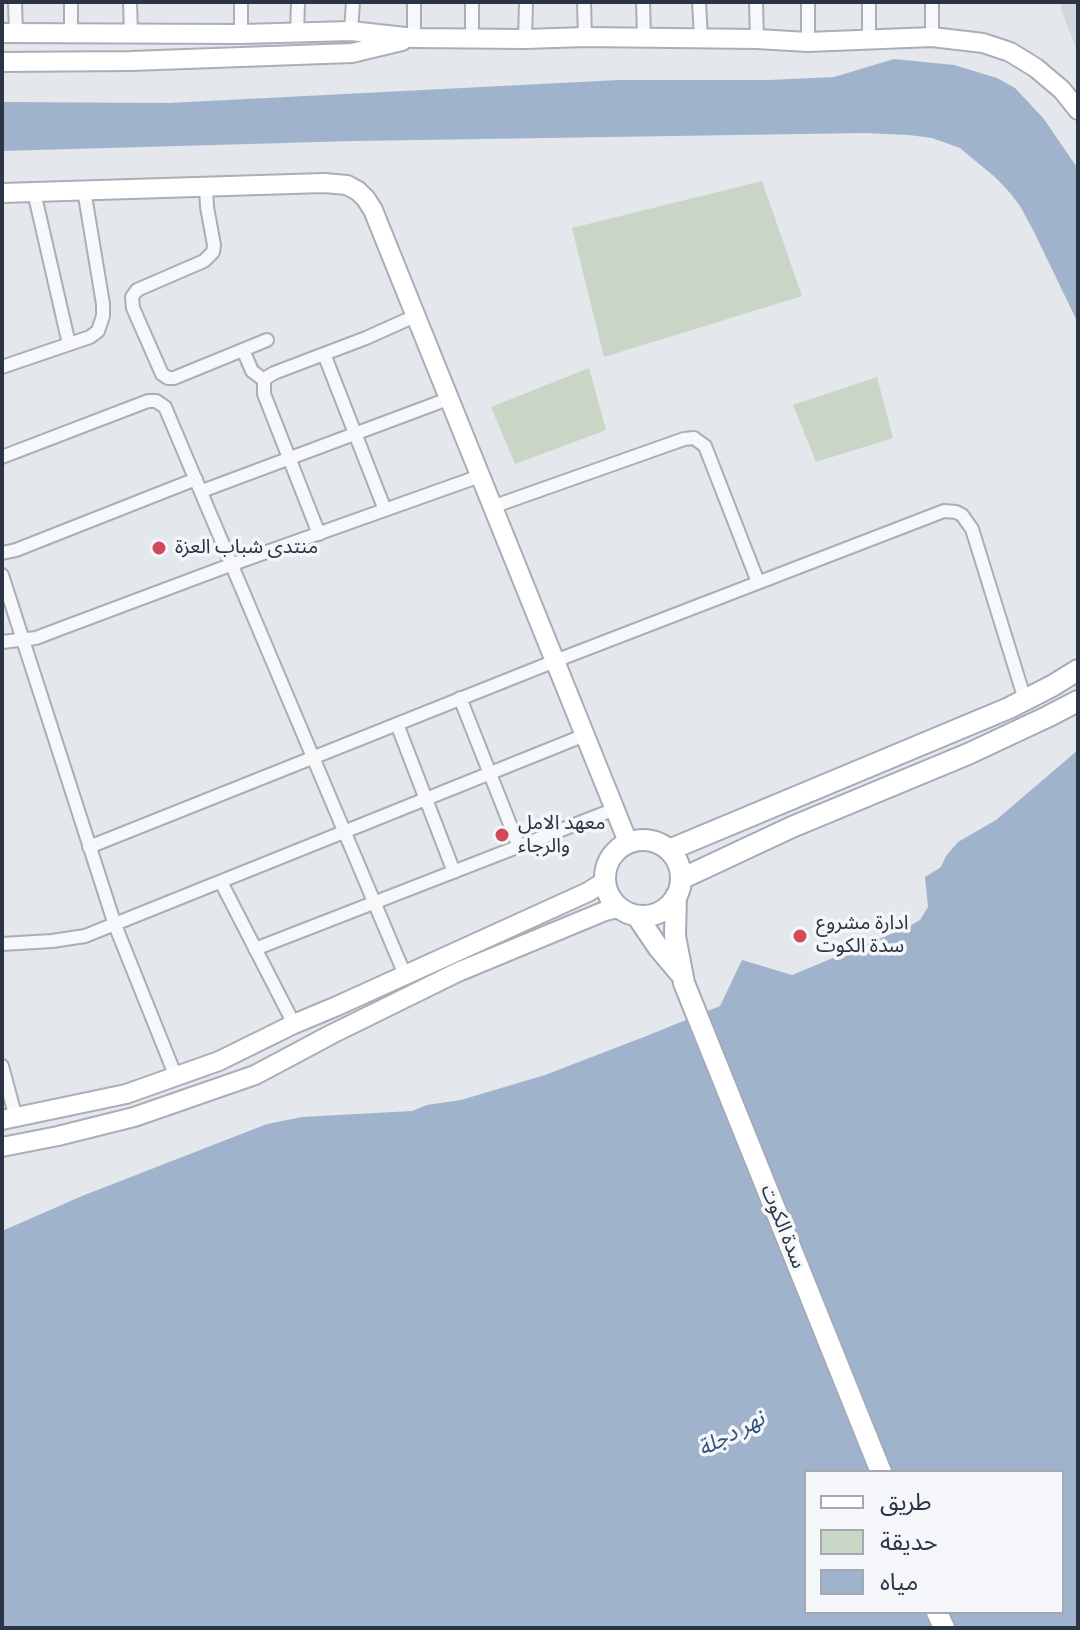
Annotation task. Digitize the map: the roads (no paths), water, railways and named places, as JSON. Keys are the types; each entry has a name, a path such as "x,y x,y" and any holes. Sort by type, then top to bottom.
{"main road":[{"path":"669,850 1025,700 1078,670"},
{"path":"628,912 649,916 660,912 669,906 679,888 792,827 968,754 1078,701"},
{"path":"650,840 669,850 676,858 680,868 675,936 683,979 628,912 611,901 604,882 605,870 617,849 628,842 650,840"},
{"name":"سدة الكوت","path":"683,979 880,1470"}],"street":[{"path":"15,2 9,33 351,31 414,38 644,37 808,42 932,37 983,43 1010,52 1036,68 1062,90 1078,110"},
{"path":"71,2 71,33"},
{"path":"130,2 131,33"},
{"path":"241,2 241,34"},
{"path":"297,33 298,2"},
{"path":"351,31 353,2"},
{"path":"414,2 414,38"},
{"path":"472,2 472,39"},
{"path":"525,39 526,2"},
{"path":"584,2 585,37"},
{"path":"643,2 644,37"},
{"path":"699,2 701,39"},
{"path":"756,2 757,39"},
{"path":"808,2 808,42"},
{"path":"869,2 869,39"},
{"path":"932,2 932,37"},
{"path":"2,62 352,53 414,38"},
{"path":"2,193 338,183 358,191 366,199 628,842"},
{"path":"206,187 214,245 211,256 137,290 132,297 133,308 166,377 174,378 267,340"},
{"path":"2,367 98,331 103,304 84,190"},
{"path":"34,192 69,344"},
{"path":"319,534 264,394 264,380 274,373 415,316"},
{"path":"243,350 252,371 264,380"},
{"path":"324,354 385,510"},
{"path":"158,402 166,377"},
{"path":"2,553 199,485 289,458 448,399"},
{"path":"2,457 148,401 165,407 405,975"},
{"path":"492,507 694,438 705,446 758,582"},
{"path":"2,642 49,633 480,476"},
{"path":"89,847 460,698 944,511 956,512 967,520 972,529 1025,700"},
{"path":"2,575 115,925 176,1077"},
{"path":"460,698 519,847"},
{"path":"397,724 454,872"},
{"path":"2,944 85,936 585,735"},
{"path":"255,949 615,809"},
{"path":"221,882 294,1024"},
{"path":"2,1066 9,1119 126,1094 219,1061 604,882"},
{"path":"2,1147 134,1117 255,1075 458,972 605,911 628,912"},
{"path":"337,1006 348,1026"}],"water":[{"path":"894,59 954,65 997,78 1015,88 1044,119 1078,169 1078,323 1033,230 1010,193 960,148 932,138 865,133 354,141 2,151 2,102 168,103 619,80 834,77"},
{"name":"نهر دجلة","path":"1078,750 1078,1628 2,1628 2,1231 82,1196 267,1124 302,1117 412,1111 427,1105 461,1100 545,1075 649,1035 720,1006 742,960 792,975 920,920 928,907 925,877 941,867 958,842 996,820"}],"place":[{"name":"منتدى شباب العزة","path":"159,548"},
{"name":"معهد الامل والرجاء","path":"502,835"},
{"name":"ادارة مشروع سدة الكوت","path":"800,936"}]}
